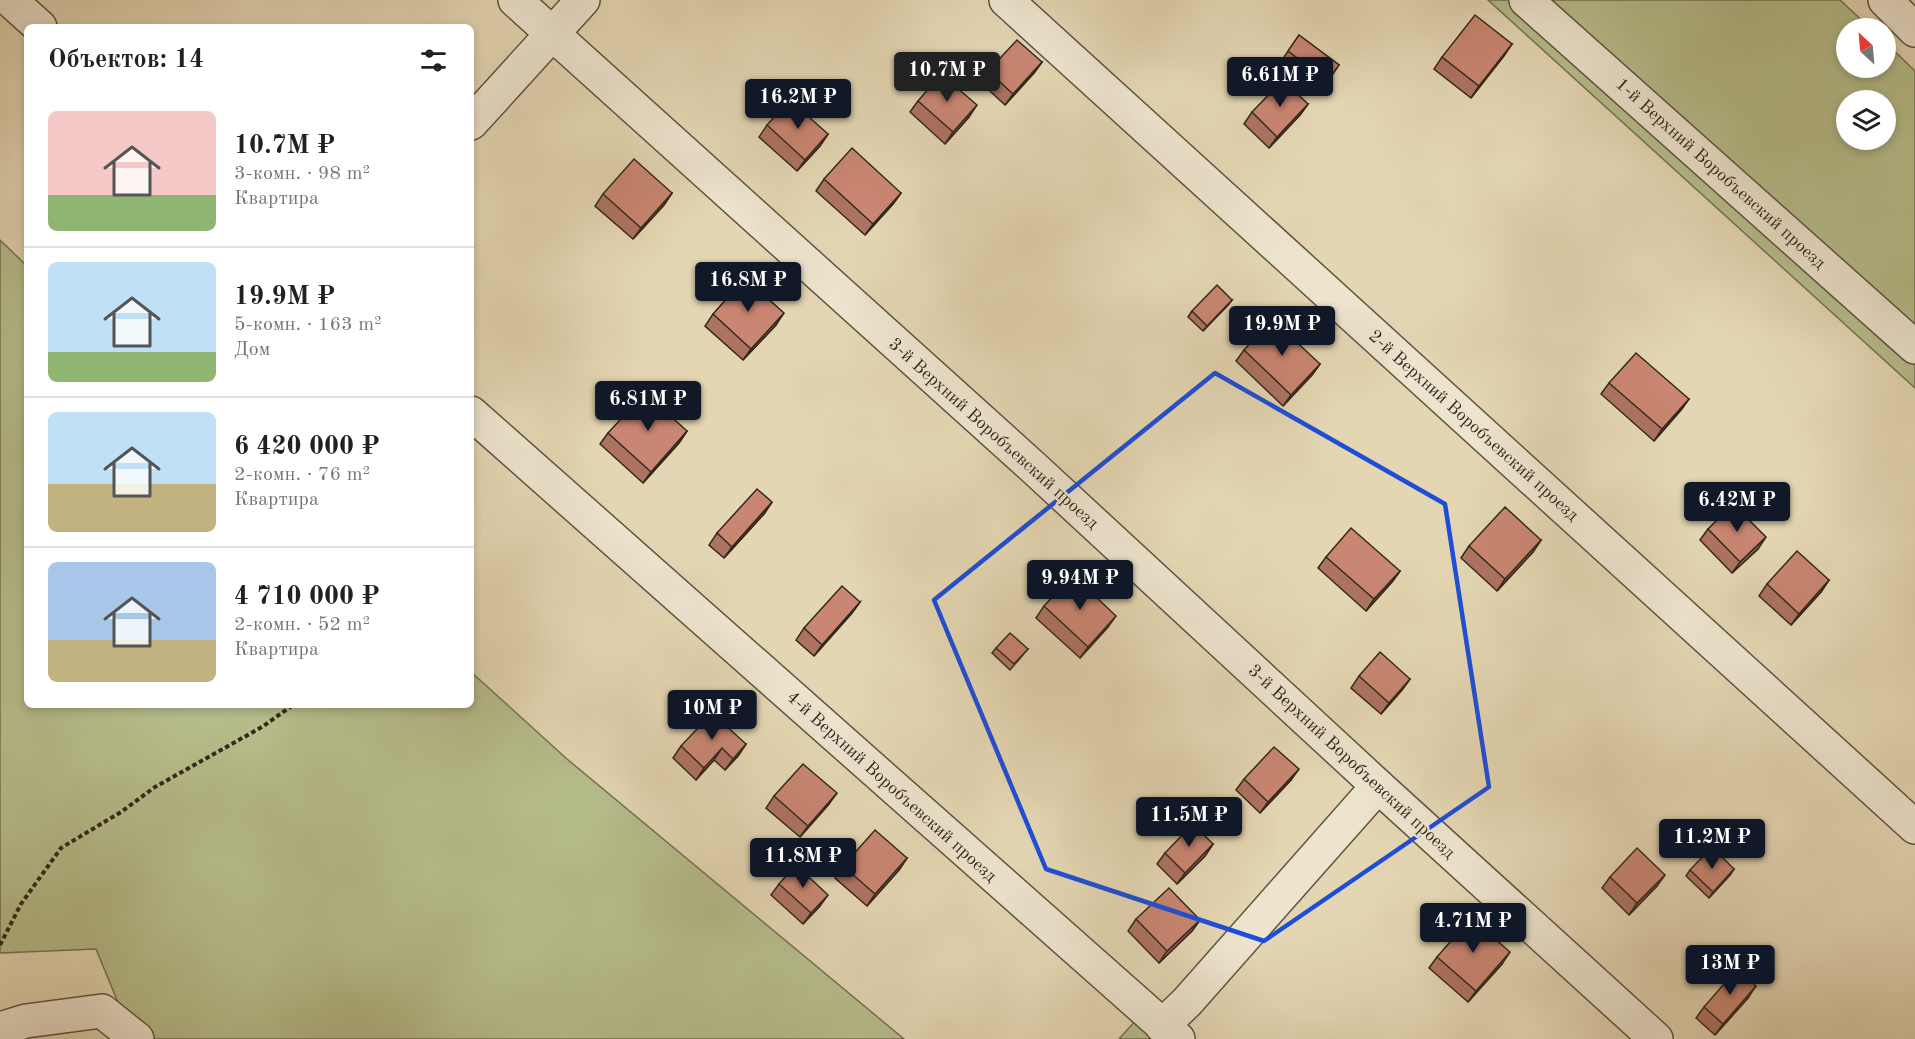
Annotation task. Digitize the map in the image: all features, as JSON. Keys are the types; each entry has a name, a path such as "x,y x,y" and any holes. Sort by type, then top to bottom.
{"street":[{"path":"10,0 37,24"},
{"name":"3-й Верхний Воробъевский проезд","path":"515,0 1025,460 1656,1039"},
{"path":"474,120 583,0"},
{"name":"2-й Верхний Воробъевский проезд","path":"1006,0 1915,826"},
{"name":"1-й Верхний Воробъевский проезд","path":"1526,0 1915,347"},
{"path":"1886,0 1915,30"},
{"name":"4-й Верхний Воробъевский проезд","path":"474,416 1170,1032"},
{"path":"1170,1032 1187,1002 1378,786"},
{"path":"0,1029 26,1021 102,1011 137,1039"}],"path":[{"path":"0,945 21,904 61,848 121,812 155,787 262,727 290,708"}],"highlighted area":[{"path":"1215,373 1445,504 1489,787 1264,941 1046,869 934,600"}],"green space":[{"path":"1488,0 1840,0 1859,18 1836,18 1836,78 1896,78 1896,53 1915,71 1915,388"},
{"path":"0,240 24,263 24,708 474,708 474,675 567,759 904,1039 133,1039 96,949 0,953"},
{"path":"1145,1010 1178,1039 1119,1039"}],"building":[{"path":"1475,15 1512,44 1479,86 1442,57"},
{"path":"1299,35 1339,65 1328,81 1288,51"},
{"path":"1017,40 1042,62 1013,94 988,71"},
{"path":"941,74 977,105 953,132 918,101"},
{"path":"1283,80 1308,104 1277,137 1252,112"},
{"path":"790,100 828,134 805,160 767,125"},
{"path":"852,148 901,193 873,224 824,179"},
{"path":"634,159 672,193 641,228 603,194"},
{"path":"745,278 784,313 751,349 713,314"},
{"path":"1217,285 1232,300 1207,326 1192,311"},
{"path":"1272,319 1320,364 1291,395 1244,350"},
{"path":"1636,353 1689,399 1662,429 1609,383"},
{"path":"645,393 687,431 651,472 608,433"},
{"path":"757,489 772,502 732,547 717,533"},
{"path":"1733,504 1766,537 1740,562 1708,529"},
{"path":"1505,507 1541,540 1505,579 1469,546"},
{"path":"1351,528 1400,571 1374,599 1326,557"},
{"path":"1797,551 1829,580 1799,614 1767,584"},
{"path":"1073,575 1116,616 1088,647 1044,606"},
{"path":"842,586 860,602 822,645 804,628"},
{"path":"1010,633 1028,649 1014,664 996,648"},
{"path":"1380,652 1410,679 1389,703 1359,676"},
{"path":"712,713 746,744 733,759 722,748 704,768 681,746"},
{"path":"1274,747 1299,769 1268,802 1244,779"},
{"path":"803,764 837,793 808,826 774,796"},
{"path":"1193,824 1213,844 1185,873 1165,853"},
{"path":"875,830 907,858 875,894 843,866"},
{"path":"1712,847 1734,869 1713,892 1690,870"},
{"path":"1637,848 1665,875 1637,903 1610,877"},
{"path":"796,865 828,895 811,913 779,884"},
{"path":"1169,888 1200,920 1167,951 1136,919"},
{"path":"1471,918 1510,952 1476,991 1437,957"},
{"path":"1737,969 1756,986 1723,1024 1704,1007"}]}
